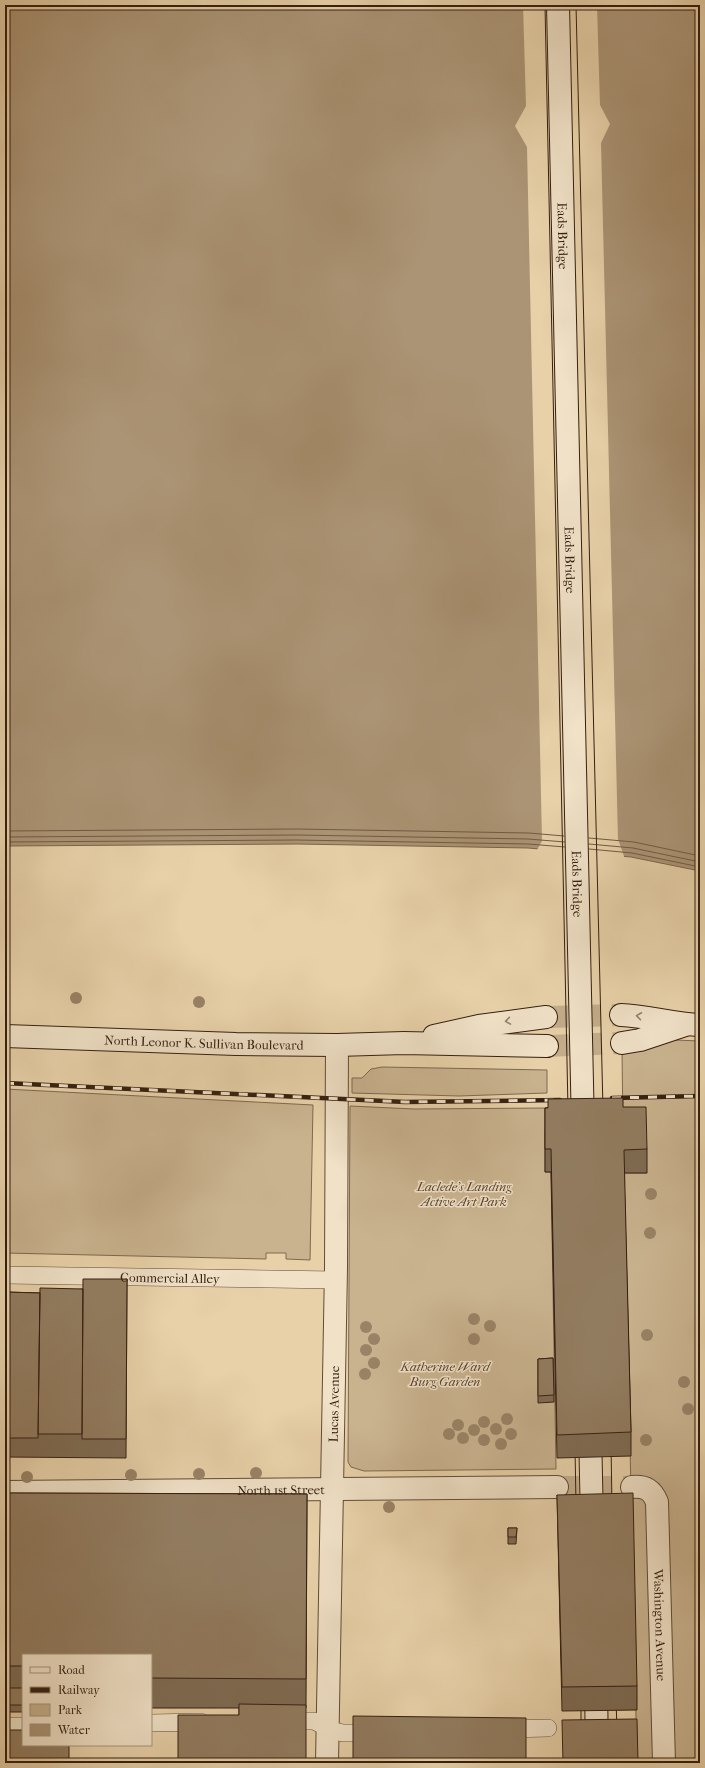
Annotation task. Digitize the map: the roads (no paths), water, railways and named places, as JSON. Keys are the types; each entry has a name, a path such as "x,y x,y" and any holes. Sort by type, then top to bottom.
{"street":[{"name":"Eads Bridge","path":"558,5 584,1148"},
{"path":"621,1015 693,1025"},
{"name":"North Leonor K. Sullivan Boulevard","path":"404,1043 479,1026 546,1017"},
{"path":"622,1043 640,1040 693,1025"},
{"name":"North Leonor K. Sullivan Boulevard","path":"5,1036 236,1044 338,1045 404,1043 547,1046"},
{"name":"Lucas Avenue","path":"327,1763 338,1045"},
{"path":"590,1411 593,1547"},
{"name":"North 1st Street","path":"5,1492 557,1487"},
{"name":"Washington Avenue","path":"641,1488 657,1502 658,1511 664,1763"},
{"path":"595,1659 597,1763"}],"lane":[{"name":"Commercial Alley","path":"5,1276 335,1280"},
{"path":"267,1721 309,1720 343,1733 389,1732"},
{"path":"152,1723 220,1722"},
{"path":"5,1726 22,1726"},
{"path":"484,1730 548,1728"}],"water":[{"path":"5,5 700,5 700,871 631,857 528,848 297,844 5,846"}],"tunnel":[{"path":"546,1017 621,1015"},
{"path":"547,1046 622,1043"},
{"path":"557,1487 632,1487"}],"tram line":[{"path":"545,5 568,1109"},
{"path":"576,5 603,1109"},
{"path":"611,1445 612,1505"},
{"path":"575,1447 576,1505"},
{"path":"616,1699 617,1731"},
{"path":"581,1701 581,1731"}],"railway":[{"path":"5,1083 405,1102 560,1100"},
{"path":"612,1098 700,1096"}],"park label":[{"name":"Laclede’s Landing Active Art Park","path":"464,1194"},
{"name":"Katherine Ward Burg Garden","path":"445,1374"}]}
